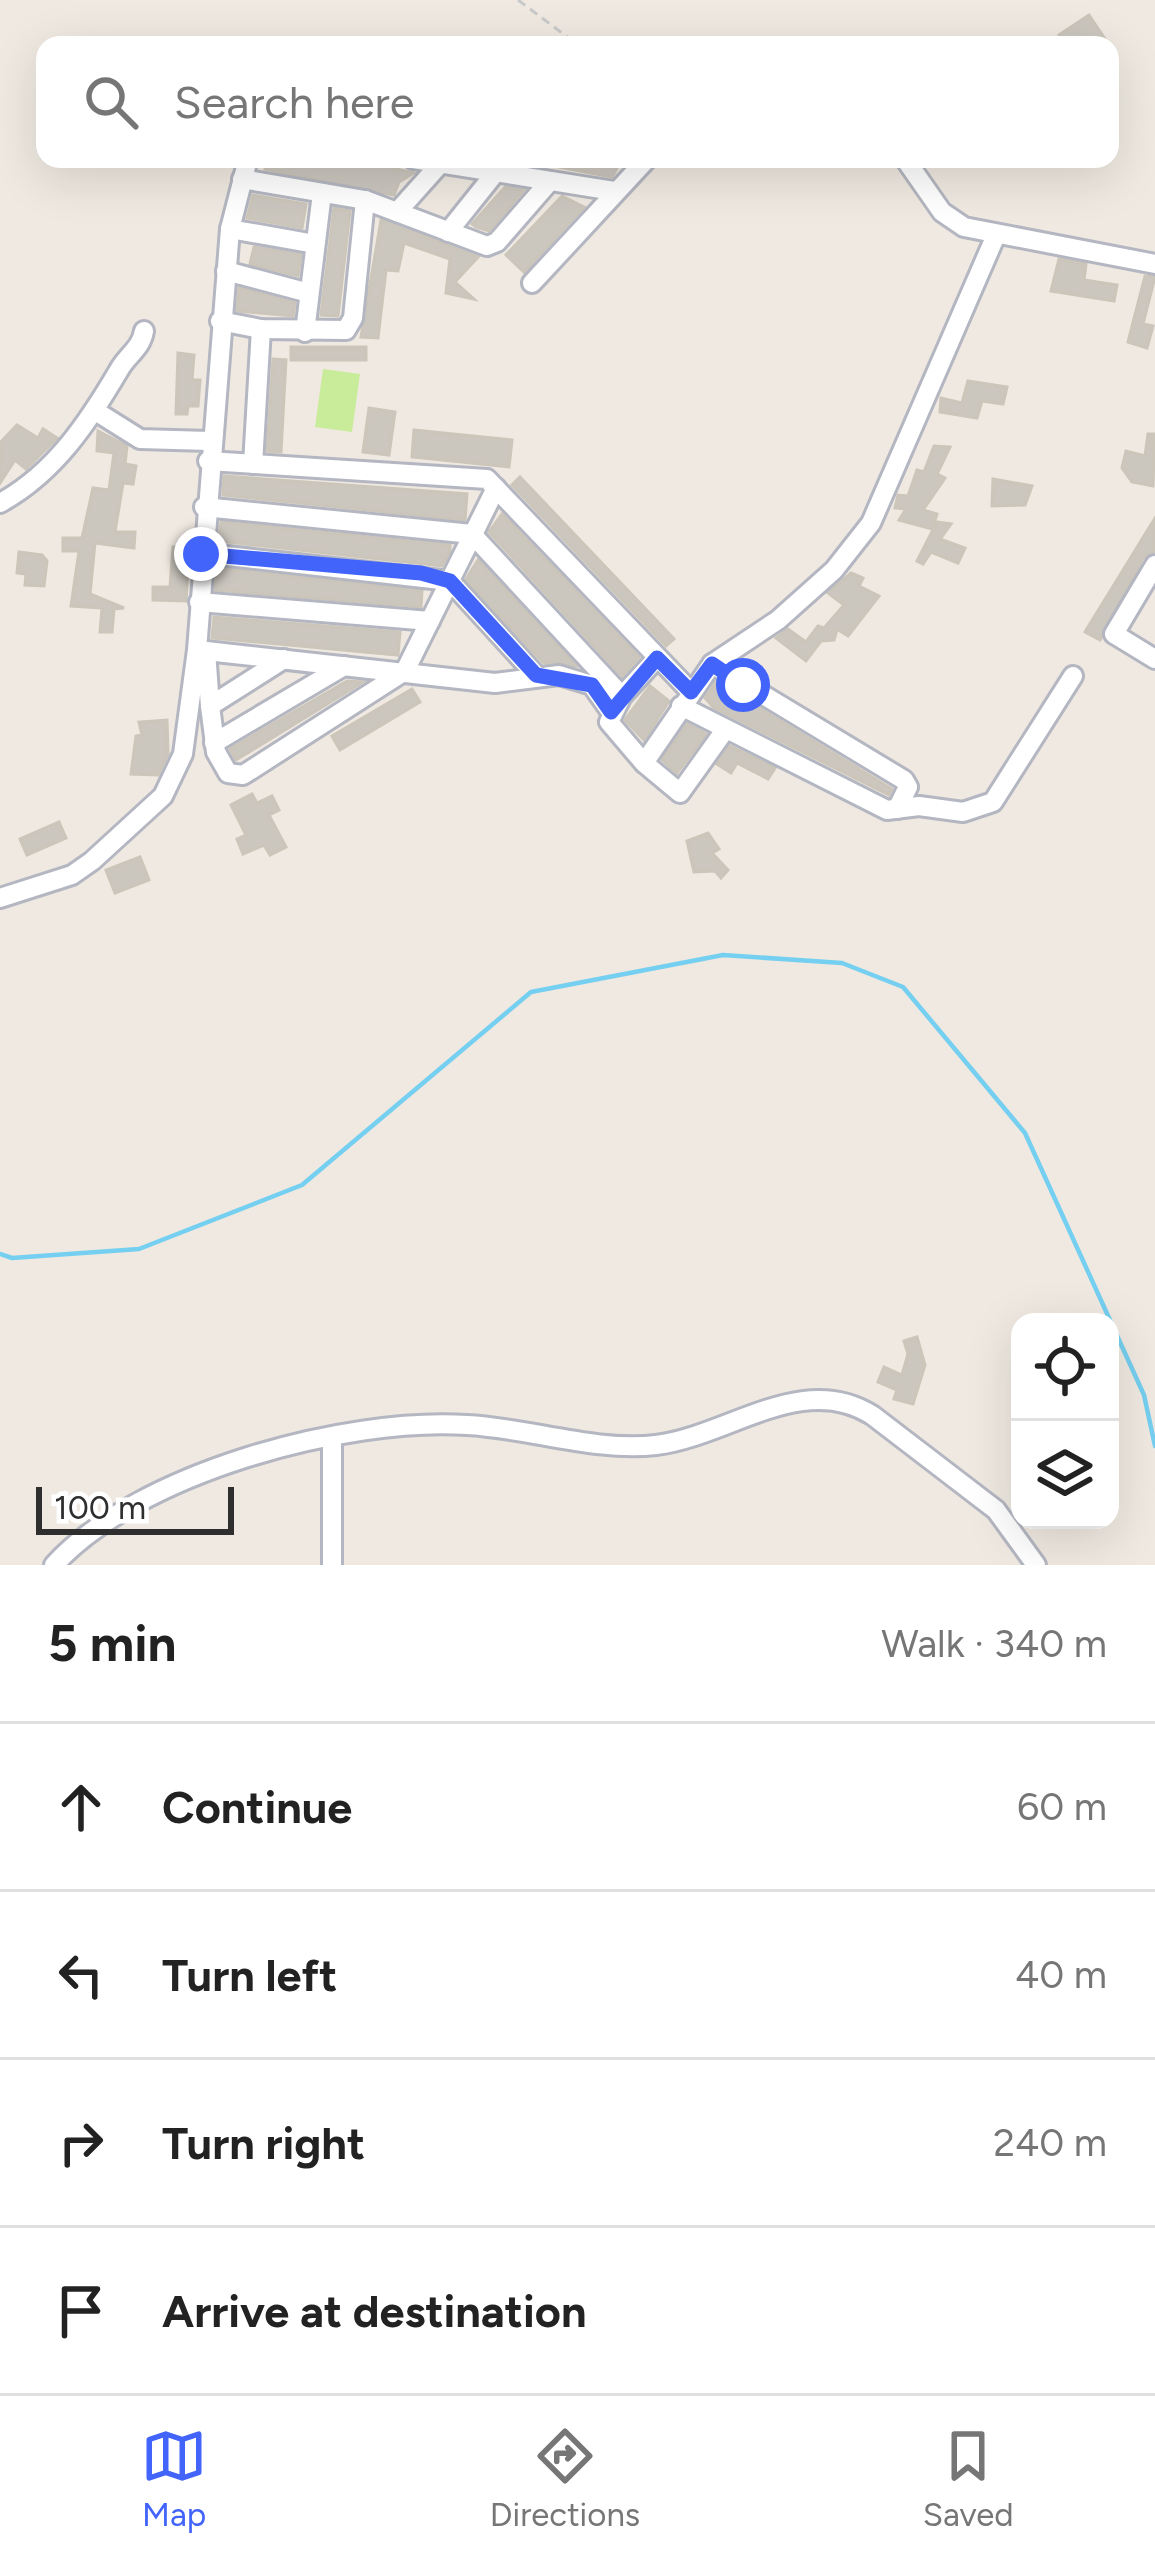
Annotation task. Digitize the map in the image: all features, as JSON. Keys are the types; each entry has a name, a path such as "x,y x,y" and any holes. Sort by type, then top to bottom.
{"street":[{"path":"245,168 230,229 201,554 201,651 214,742 224,769 243,775 405,671 496,488"},
{"path":"397,212 436,168"},
{"path":"468,168 614,191"},
{"path":"532,283 637,168"},
{"path":"912,168 952,221 996,236 1155,264"},
{"path":"448,232 496,172"},
{"path":"242,179 365,200 493,245 550,181"},
{"path":"305,332 322,193"},
{"path":"220,321 305,332 340,333 350,325 365,200"},
{"path":"230,229 315,244"},
{"path":"644,763 712,664 778,620 834,570 872,523 996,236"},
{"path":"226,271 309,292"},
{"path":"253,464 262,329"},
{"path":"0,502 38,476 97,412 144,331"},
{"path":"97,412 140,439 253,464 482,477 657,658 686,699 725,730 887,810 919,806 963,812 993,802 1030,752 1073,676"},
{"path":"205,507 472,534 617,704"},
{"path":"201,554 421,573 450,581 536,675"},
{"path":"1155,565 1114,634 1155,659"},
{"path":"200,602 430,621"},
{"path":"201,651 495,683 536,675 592,685 617,704"},
{"path":"0,898 72,875 163,796 183,754 201,651"},
{"path":"657,658 617,704 612,730 677,792 683,791 725,730"},
{"path":"210,706 284,659"},
{"path":"712,664 904,779 908,787 897,809"},
{"path":"214,742 346,665"},
{"path":"54,1565 94,1529 151,1497 222,1468 376,1428 461,1424 650,1445 689,1440 799,1399 836,1399 872,1415 996,1510 1036,1565"},
{"path":"332,1438 332,1565"}],"path":[{"path":"518,0 566,36"}],"green space":[{"path":"323,369 360,374 352,432 315,427"}],"building":[{"path":"1089,15 1103,36 1060,36"},
{"path":"392,168 414,173 399,182 394,195 265,169"},
{"path":"564,168 617,168 612,177"},
{"path":"505,187 524,190 489,231 472,224"},
{"path":"253,195 306,204 302,228 247,218"},
{"path":"562,196 584,207 524,272 506,255"},
{"path":"334,208 350,211 338,316 321,315"},
{"path":"381,220 478,257 455,282 474,299 446,293 450,259 404,243 398,271 386,270 378,338 361,337"},
{"path":"254,247 301,255 298,276 250,264"},
{"path":"1059,259 1086,264 1084,280 1117,285 1114,301 1051,291"},
{"path":"1145,276 1155,277 1143,324 1153,326 1147,348 1128,342"},
{"path":"239,288 295,303 293,316 237,311"},
{"path":"291,347 366,347 366,360 291,360"},
{"path":"178,353 194,355 192,380 200,380 198,406 188,406 187,414 176,414"},
{"path":"273,359 286,360 281,452 267,451"},
{"path":"968,381 1007,387 1003,404 982,401 977,418 940,412 941,398 962,403"},
{"path":"369,408 395,412 389,455 363,452"},
{"path":"17,425 38,438 43,429 57,438 26,469 15,460 0,483 0,443"},
{"path":"414,430 512,440 509,467 412,457"},
{"path":"98,431 127,446 125,464 136,466 133,484 123,483 115,532 135,532 134,548 95,543 90,594 124,608 114,609 112,632 100,632 102,608 71,606 79,551 63,551 63,538 82,538 93,488 109,490 114,453 97,451"},
{"path":"1148,434 1155,434 1153,486 1132,482 1122,468 1126,451 1145,456"},
{"path":"934,446 950,447 937,474 945,478 923,510 937,514 932,529 899,520 906,509 895,508 898,495 908,496 917,470 924,472"},
{"path":"224,476 467,494 465,520 223,495"},
{"path":"520,477 674,639 666,646 512,485"},
{"path":"993,479 1032,486 1025,505 992,506"},
{"path":"502,514 639,657 622,676 489,532"},
{"path":"1155,518 1155,551 1143,558 1100,640 1085,632"},
{"path":"221,522 450,545 450,551 442,566 219,541"},
{"path":"937,522 951,524 940,539 965,548 958,563 931,552 923,564 917,561"},
{"path":"173,547 189,547 186,601 153,600 153,587 170,587"},
{"path":"19,552 42,555 47,561 44,586 25,585 26,574 17,573"},
{"path":"478,560 576,666 544,663 538,657 466,579"},
{"path":"217,568 422,591 421,607 215,590"},
{"path":"851,573 863,578 859,586 879,596 848,636 837,629 834,640 821,641 806,661 776,638 788,629 806,642 818,626 824,628 844,605 828,593"},
{"path":"214,617 400,632 398,655 212,638"},
{"path":"347,681 363,682 236,760 230,749"},
{"path":"716,682 892,789 889,795 713,707 705,698"},
{"path":"650,686 669,701 644,740 625,720"},
{"path":"412,689 420,702 340,750 332,736"},
{"path":"167,720 168,754 158,775 131,774 136,736 142,735 139,722"},
{"path":"687,724 706,734 677,773 662,760"},
{"path":"730,746 775,768 768,779 737,763 731,773 717,764"},
{"path":"252,794 257,803 272,796 279,810 269,815 286,847 270,855 264,845 243,854 237,839 246,835 231,805"},
{"path":"59,822 66,838 27,855 20,839"},
{"path":"708,833 719,849 712,853 728,870 721,878 715,871 694,872 687,841"},
{"path":"140,857 149,880 115,893 106,870"},
{"path":"917,1337 925,1365 913,1404 894,1399 897,1390 878,1382 884,1367 902,1375 908,1354 904,1341"}],"waterway":[{"path":"0,1254 12,1258 139,1249 302,1185 531,992 723,955 842,963 903,987 1025,1133 1144,1395 1155,1446"}],"route":[{"path":"201,554 421,573 450,581 536,675 559,675 592,685 611,712 657,658 691,692 712,664 743,685"}]}
